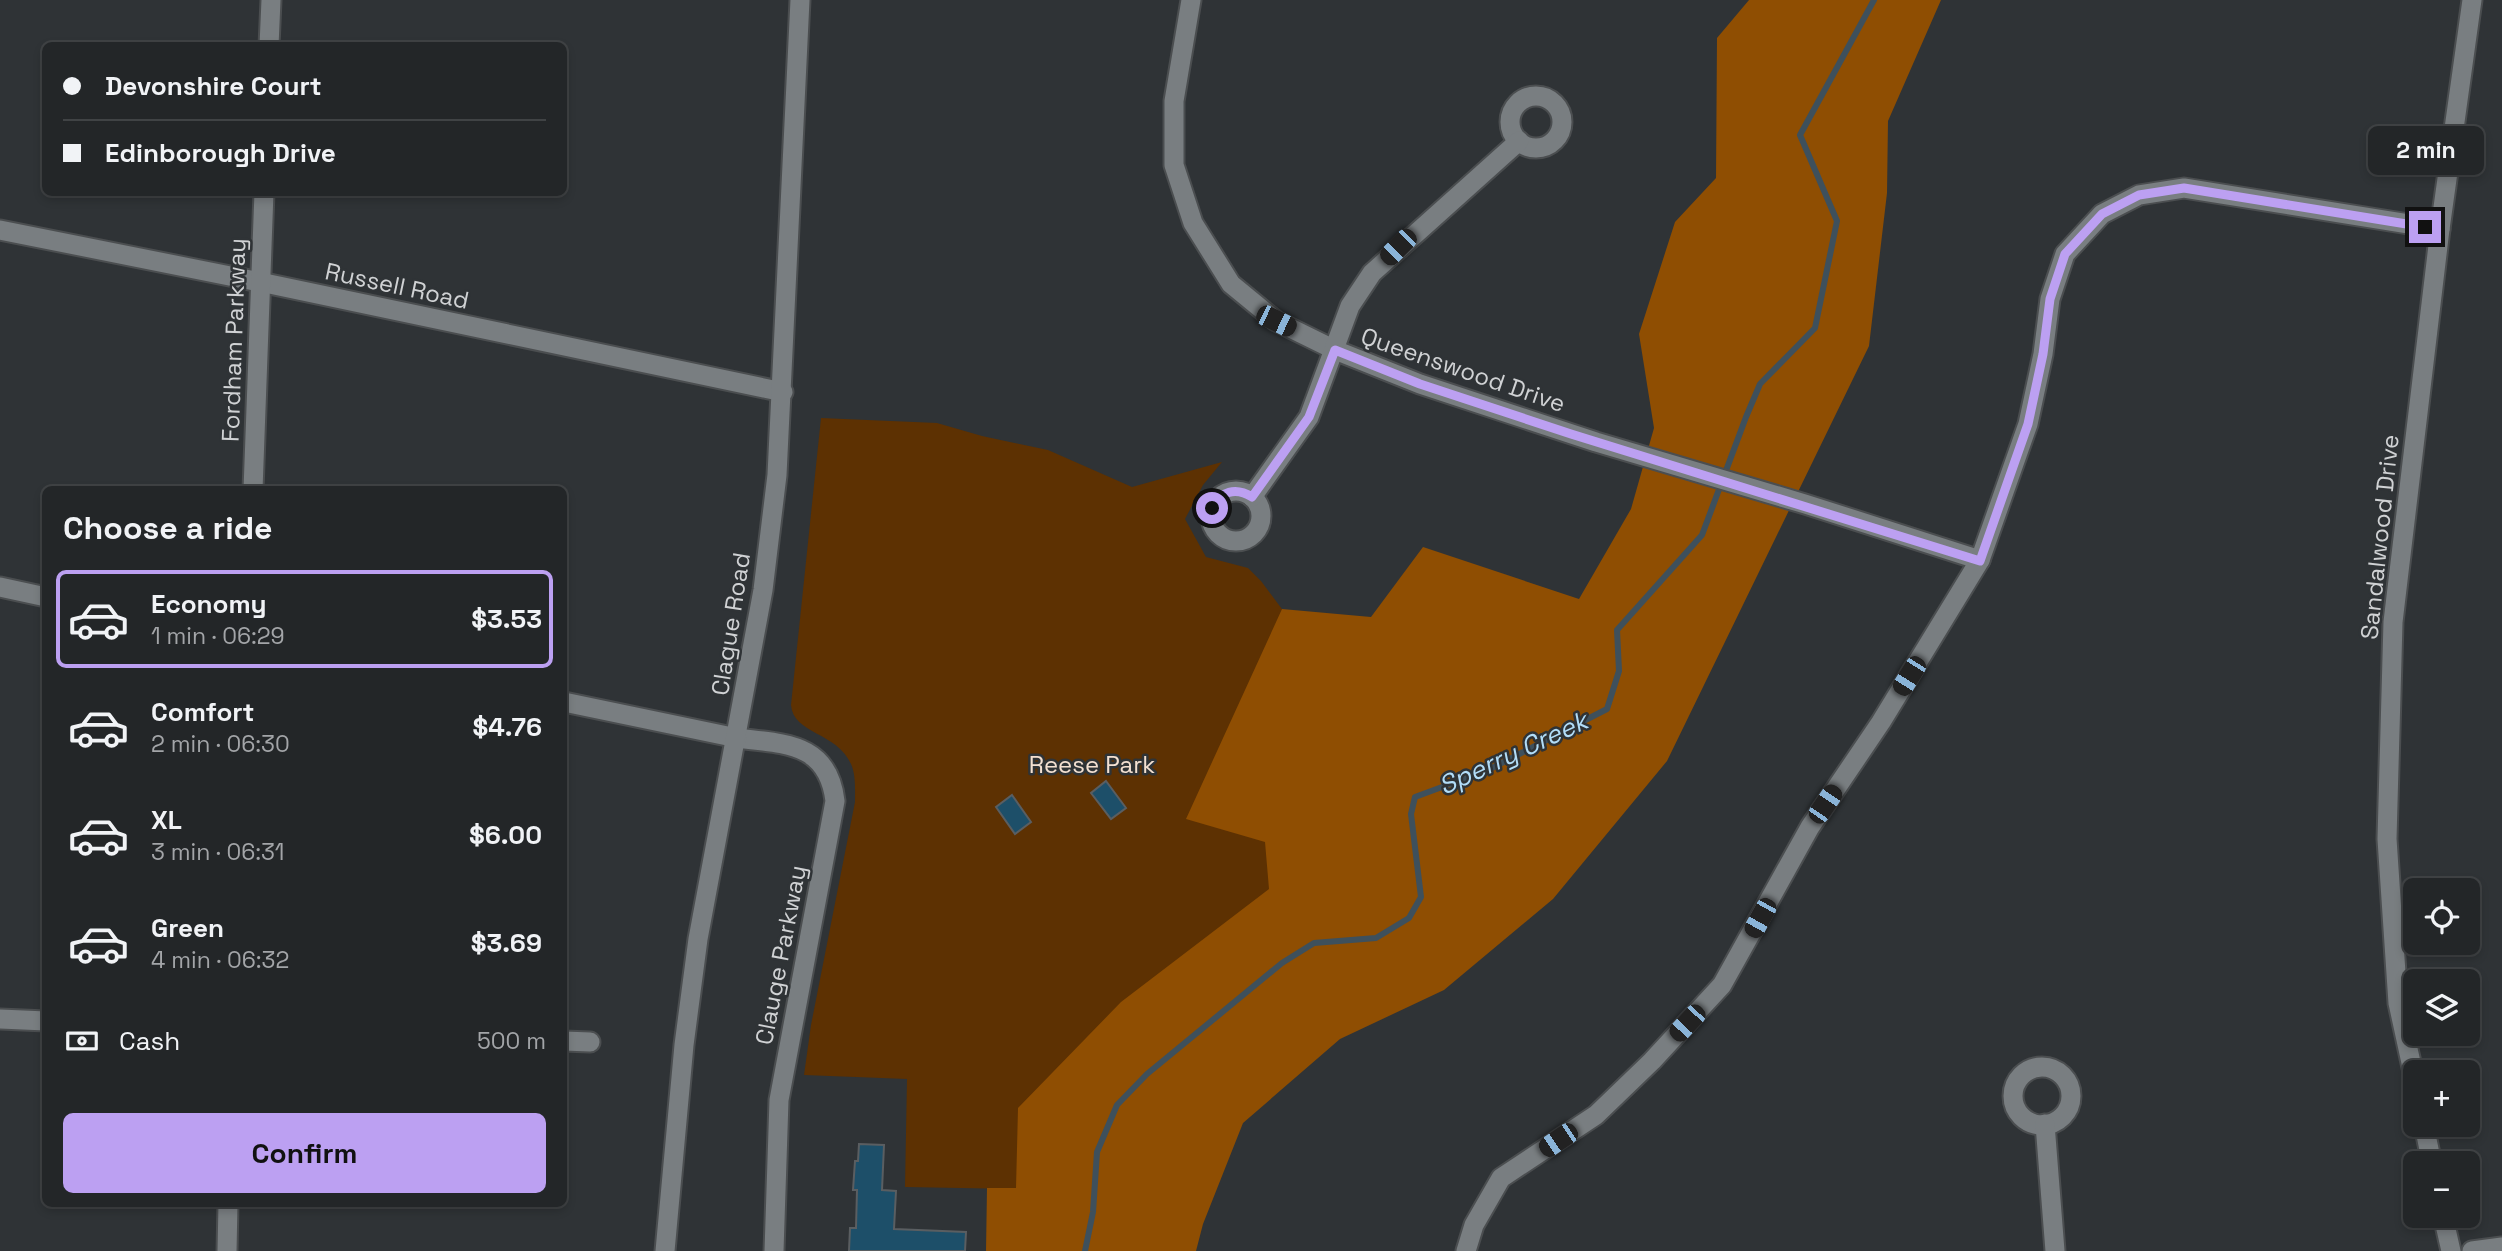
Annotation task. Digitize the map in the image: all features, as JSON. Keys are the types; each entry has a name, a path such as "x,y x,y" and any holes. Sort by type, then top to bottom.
{"street":[{"path":"269,42 271,0"},
{"name":"Clague Road","path":"665,1251 684,1045 698,939 763,590 777,475 800,0"},
{"name":"Queenswood Drive","path":"1191,0 1174,101 1174,164 1193,223 1231,284 1276,321 1335,350 1420,384 1596,442 1980,561"},
{"name":"Sandalwood Drive","path":"2411,1060 2399,1003 2387,839 2393,622 2440,229 2472,0"},
{"path":"1252,497 1309,417 1350,306 1372,273 1519,141"},
{"path":"1466,1251 1474,1225 1501,1178 1596,1115 1652,1061 1723,985 1811,827 1881,722 1980,561 2028,424 2043,354 2050,299 2065,254 2102,214 2139,195 2184,188 2440,229"},
{"name":"Fordham Parkway","path":"253,486 264,196"},
{"name":"Russell Road","path":"0,230 783,392"},
{"path":"0,587 42,596"},
{"name":"Clauge Parkway","path":"567,703 804,749 817,760 834,786 835,801 779,1100 774,1251"},
{"path":"0,1019 42,1021"},
{"path":"567,1041 590,1042"},
{"path":"2045,1124 2055,1251"},
{"path":"227,1251 228,1207"},
{"path":"2446,1228 2451,1251"},
{"path":"2472,1251 2502,1247"}],"green space":[{"name":"Reese Park","path":"821,418 937,423 1048,450 1132,487 1222,462 1203,485 1185,519 1206,557 1248,568 1261,581 1320,660 1437,749 1016,1189 905,1187 907,1079 804,1075 811,1025 855,802 854,773 844,753 799,722 791,705"}],"shaded area":[{"path":"1749,0 1941,0 1888,121 1887,193 1869,346 1667,761 1553,899 1444,990 1340,1039 1243,1123 1203,1224 1196,1251 986,1251 987,1188 1016,1188 1018,1108 1121,1002 1269,889 1265,842 1186,819 1282,609 1371,617 1423,547 1579,599 1631,509 1654,428 1639,334 1675,222 1716,178 1717,38"}],"building":[{"path":"1106,781 1126,808 1111,819 1091,793"},
{"path":"1012,795 1031,822 1015,834 996,807"},
{"path":"859,1144 884,1145 882,1190 896,1191 894,1229 966,1232 965,1251 849,1251 850,1228 856,1228 857,1190 853,1190"}],"waterway":[{"name":"Sperry Creek","path":"1085,1251 1093,1212 1097,1152 1117,1105 1147,1074 1282,963 1314,943 1376,938 1409,918 1421,897 1411,814 1415,797 1488,770 1607,709 1619,671 1617,630 1702,535 1760,384 1815,328 1837,221 1800,135 1874,0"}],"route":[{"path":"1212,508 1221,495 1229,492 1237,491 1252,497 1309,417 1335,350 1420,384 1571,434 1980,561 2028,424 2043,354 2050,299 2065,254 2102,214 2139,195 2184,188 2425,227"}]}
